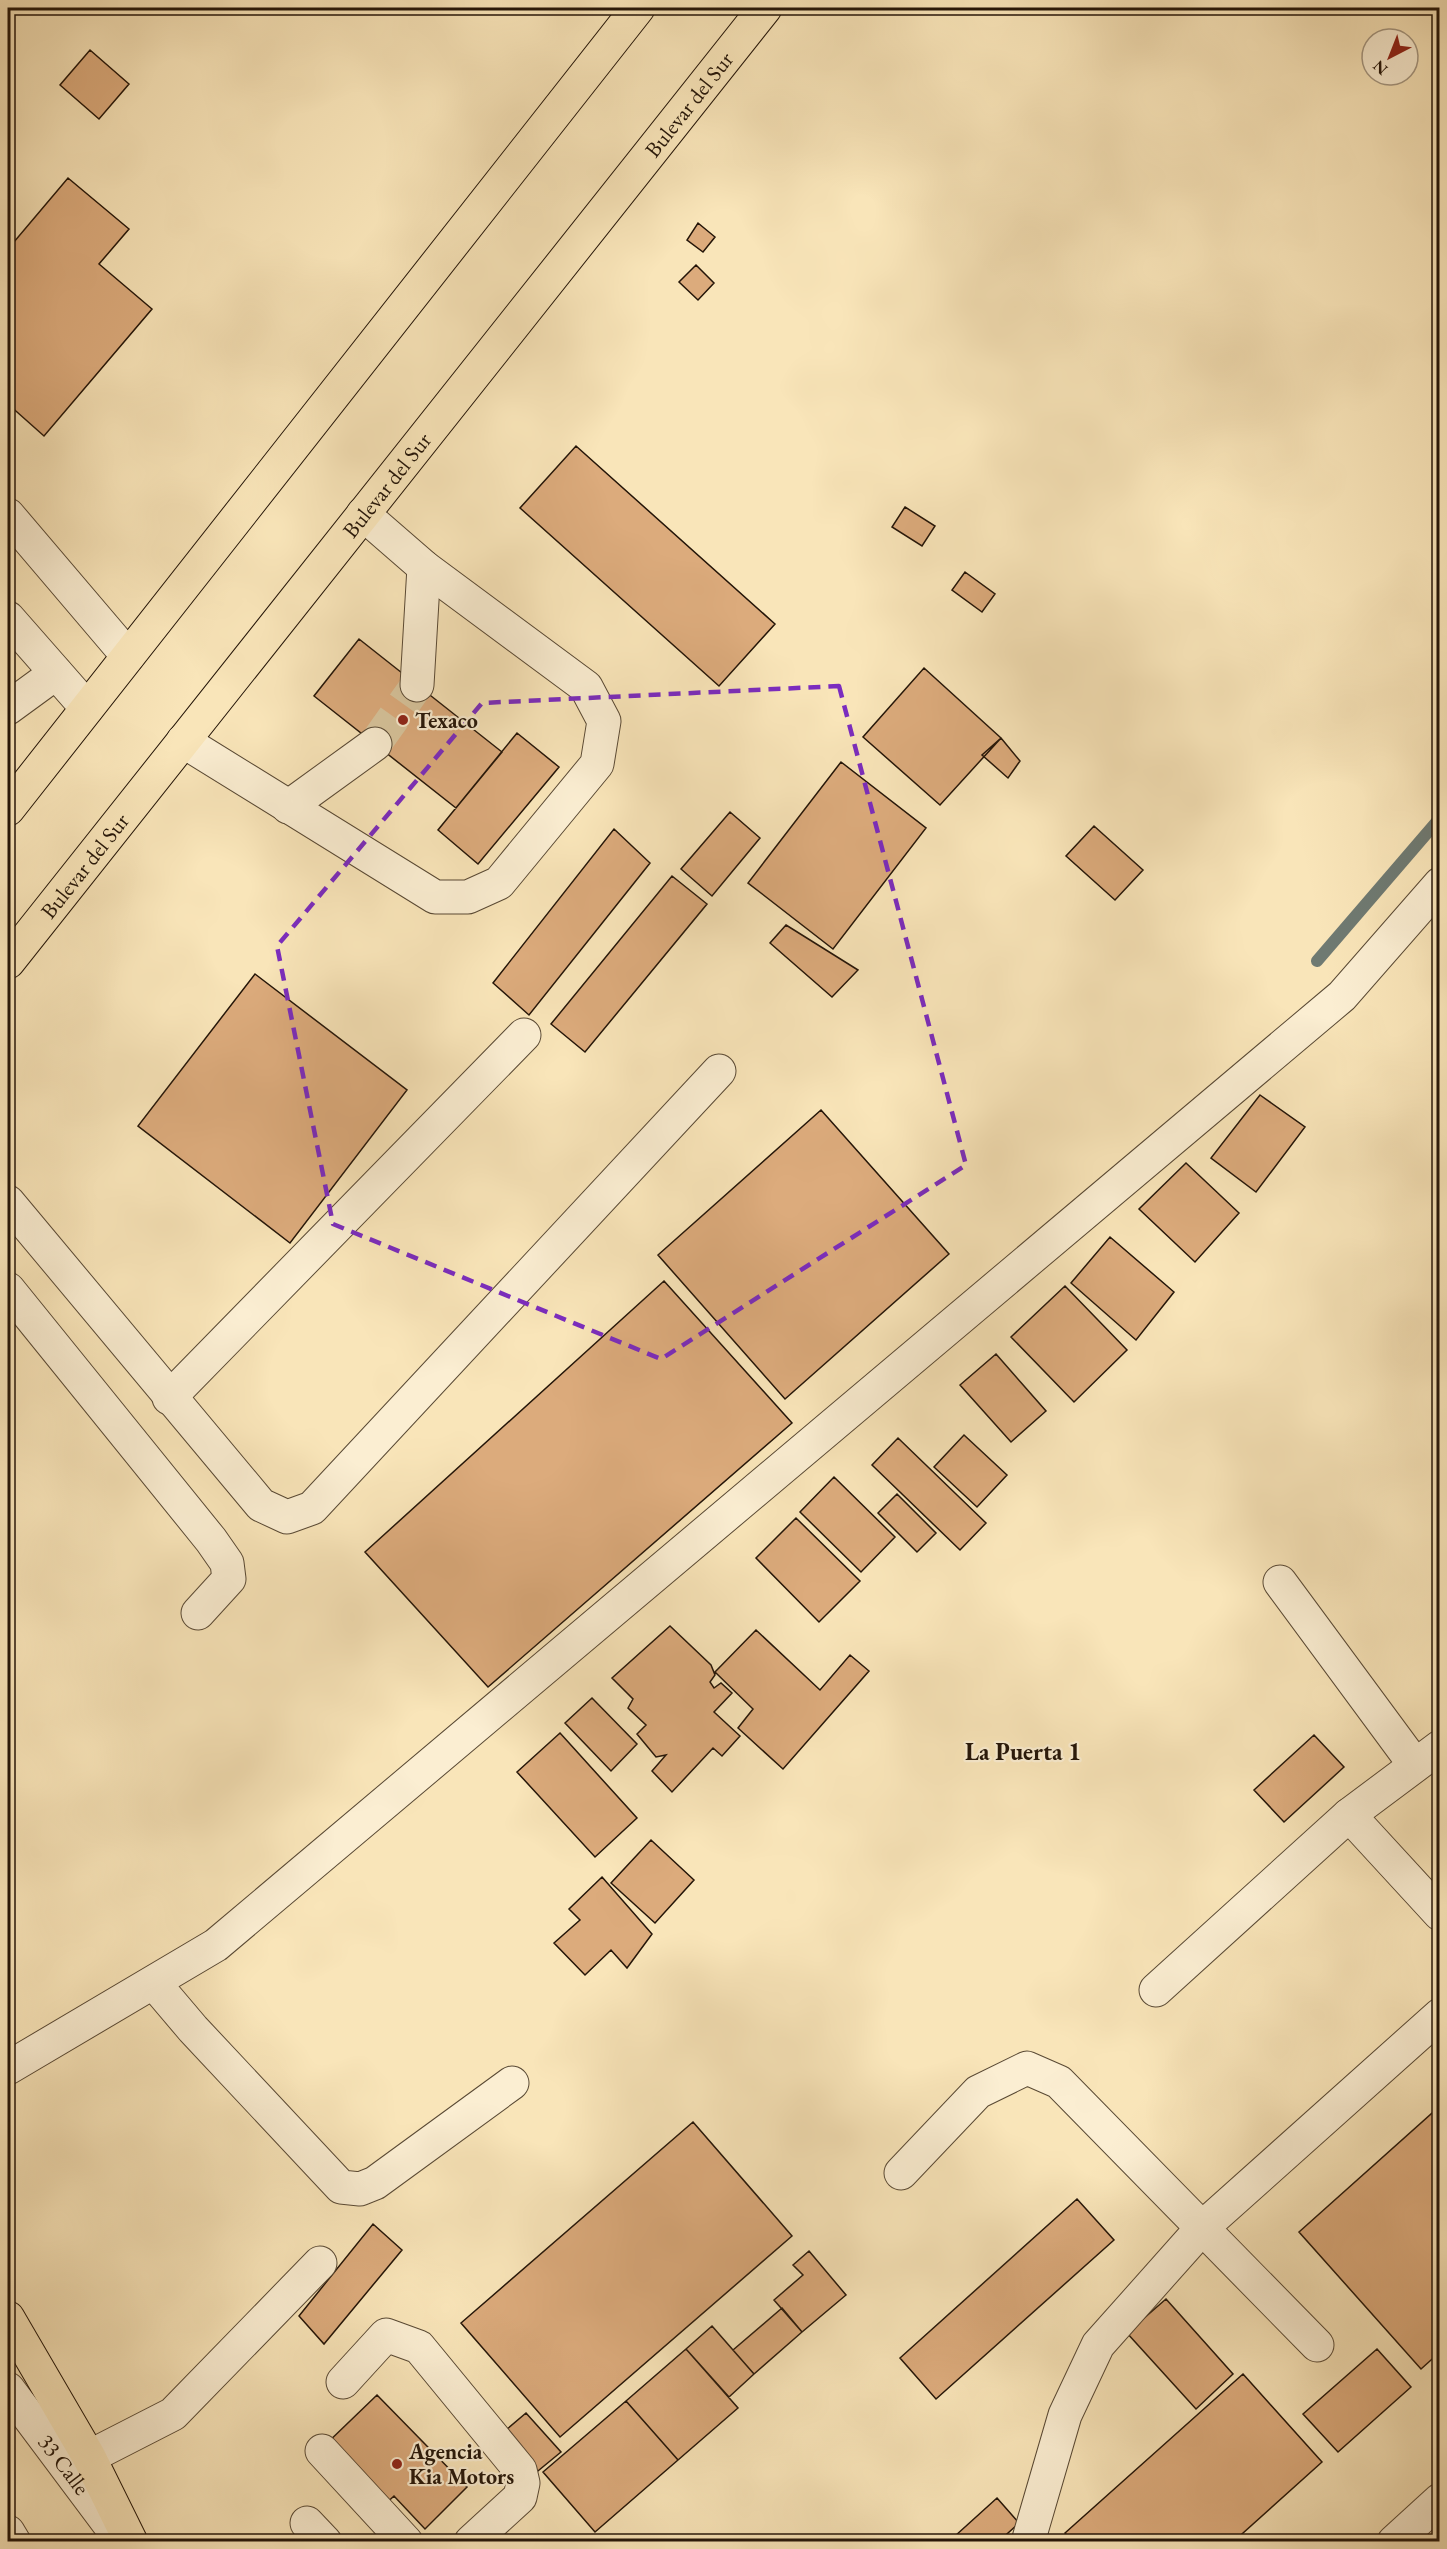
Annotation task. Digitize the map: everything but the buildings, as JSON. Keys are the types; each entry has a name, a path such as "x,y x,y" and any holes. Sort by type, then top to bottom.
{"highway":[{"path":"8,809 638,8"},
{"name":"Bulevar del Sur","path":"8,962 765,8"},
{"path":"8,2318 89,2457 131,2541"}],"street":[{"path":"183,741 435,897 468,897 499,883 597,764 604,721 586,687 424,567 363,514"},
{"path":"8,515 128,656"},
{"path":"417,685 424,567"},
{"path":"8,618 87,708"},
{"path":"8,708 56,673"},
{"path":"288,807 375,744"},
{"path":"8,2068 216,1945 1342,996 1440,884"},
{"path":"169,1398 524,1035"},
{"path":"8,1202 169,1398 261,1505 287,1518 312,1508 719,1071"},
{"path":"8,1289 211,1540 227,1563 229,1579 198,1613"},
{"path":"1155,1990 1348,1815 1427,1756 1280,1582"},
{"path":"1348,1815 1440,1914"},
{"path":"154,1983 193,2029 341,2187 360,2189 375,2183 512,2083"},
{"path":"1030,2540 1065,2415 1098,2345 1203,2227 1440,2015"},
{"path":"901,2173 978,2092 1027,2068 1059,2082 1317,2345"},
{"path":"89,2457 173,2414 320,2263"},
{"path":"343,2382 386,2335 419,2347 520,2470 523,2483 520,2497 471,2541"},
{"name":"33 Calle","path":"8,2389 122,2541"},
{"path":"322,2451 406,2541"},
{"path":"1394,2541 1440,2500"},
{"path":"8,2532 14,2541"}],"highlighted area":[{"path":"839,686 966,1165 661,1359 333,1224 277,946 482,703"}],"waterway":[{"path":"1317,961 1440,818"}],"tunnel":[{"path":"375,744 417,685"}],"place":[{"name":"Texaco","path":"403,720"},
{"name":"Agencia Kia Motors","path":"397,2464"}],"district":[{"name":"La Puerta 1","path":"1023,1751"}]}
